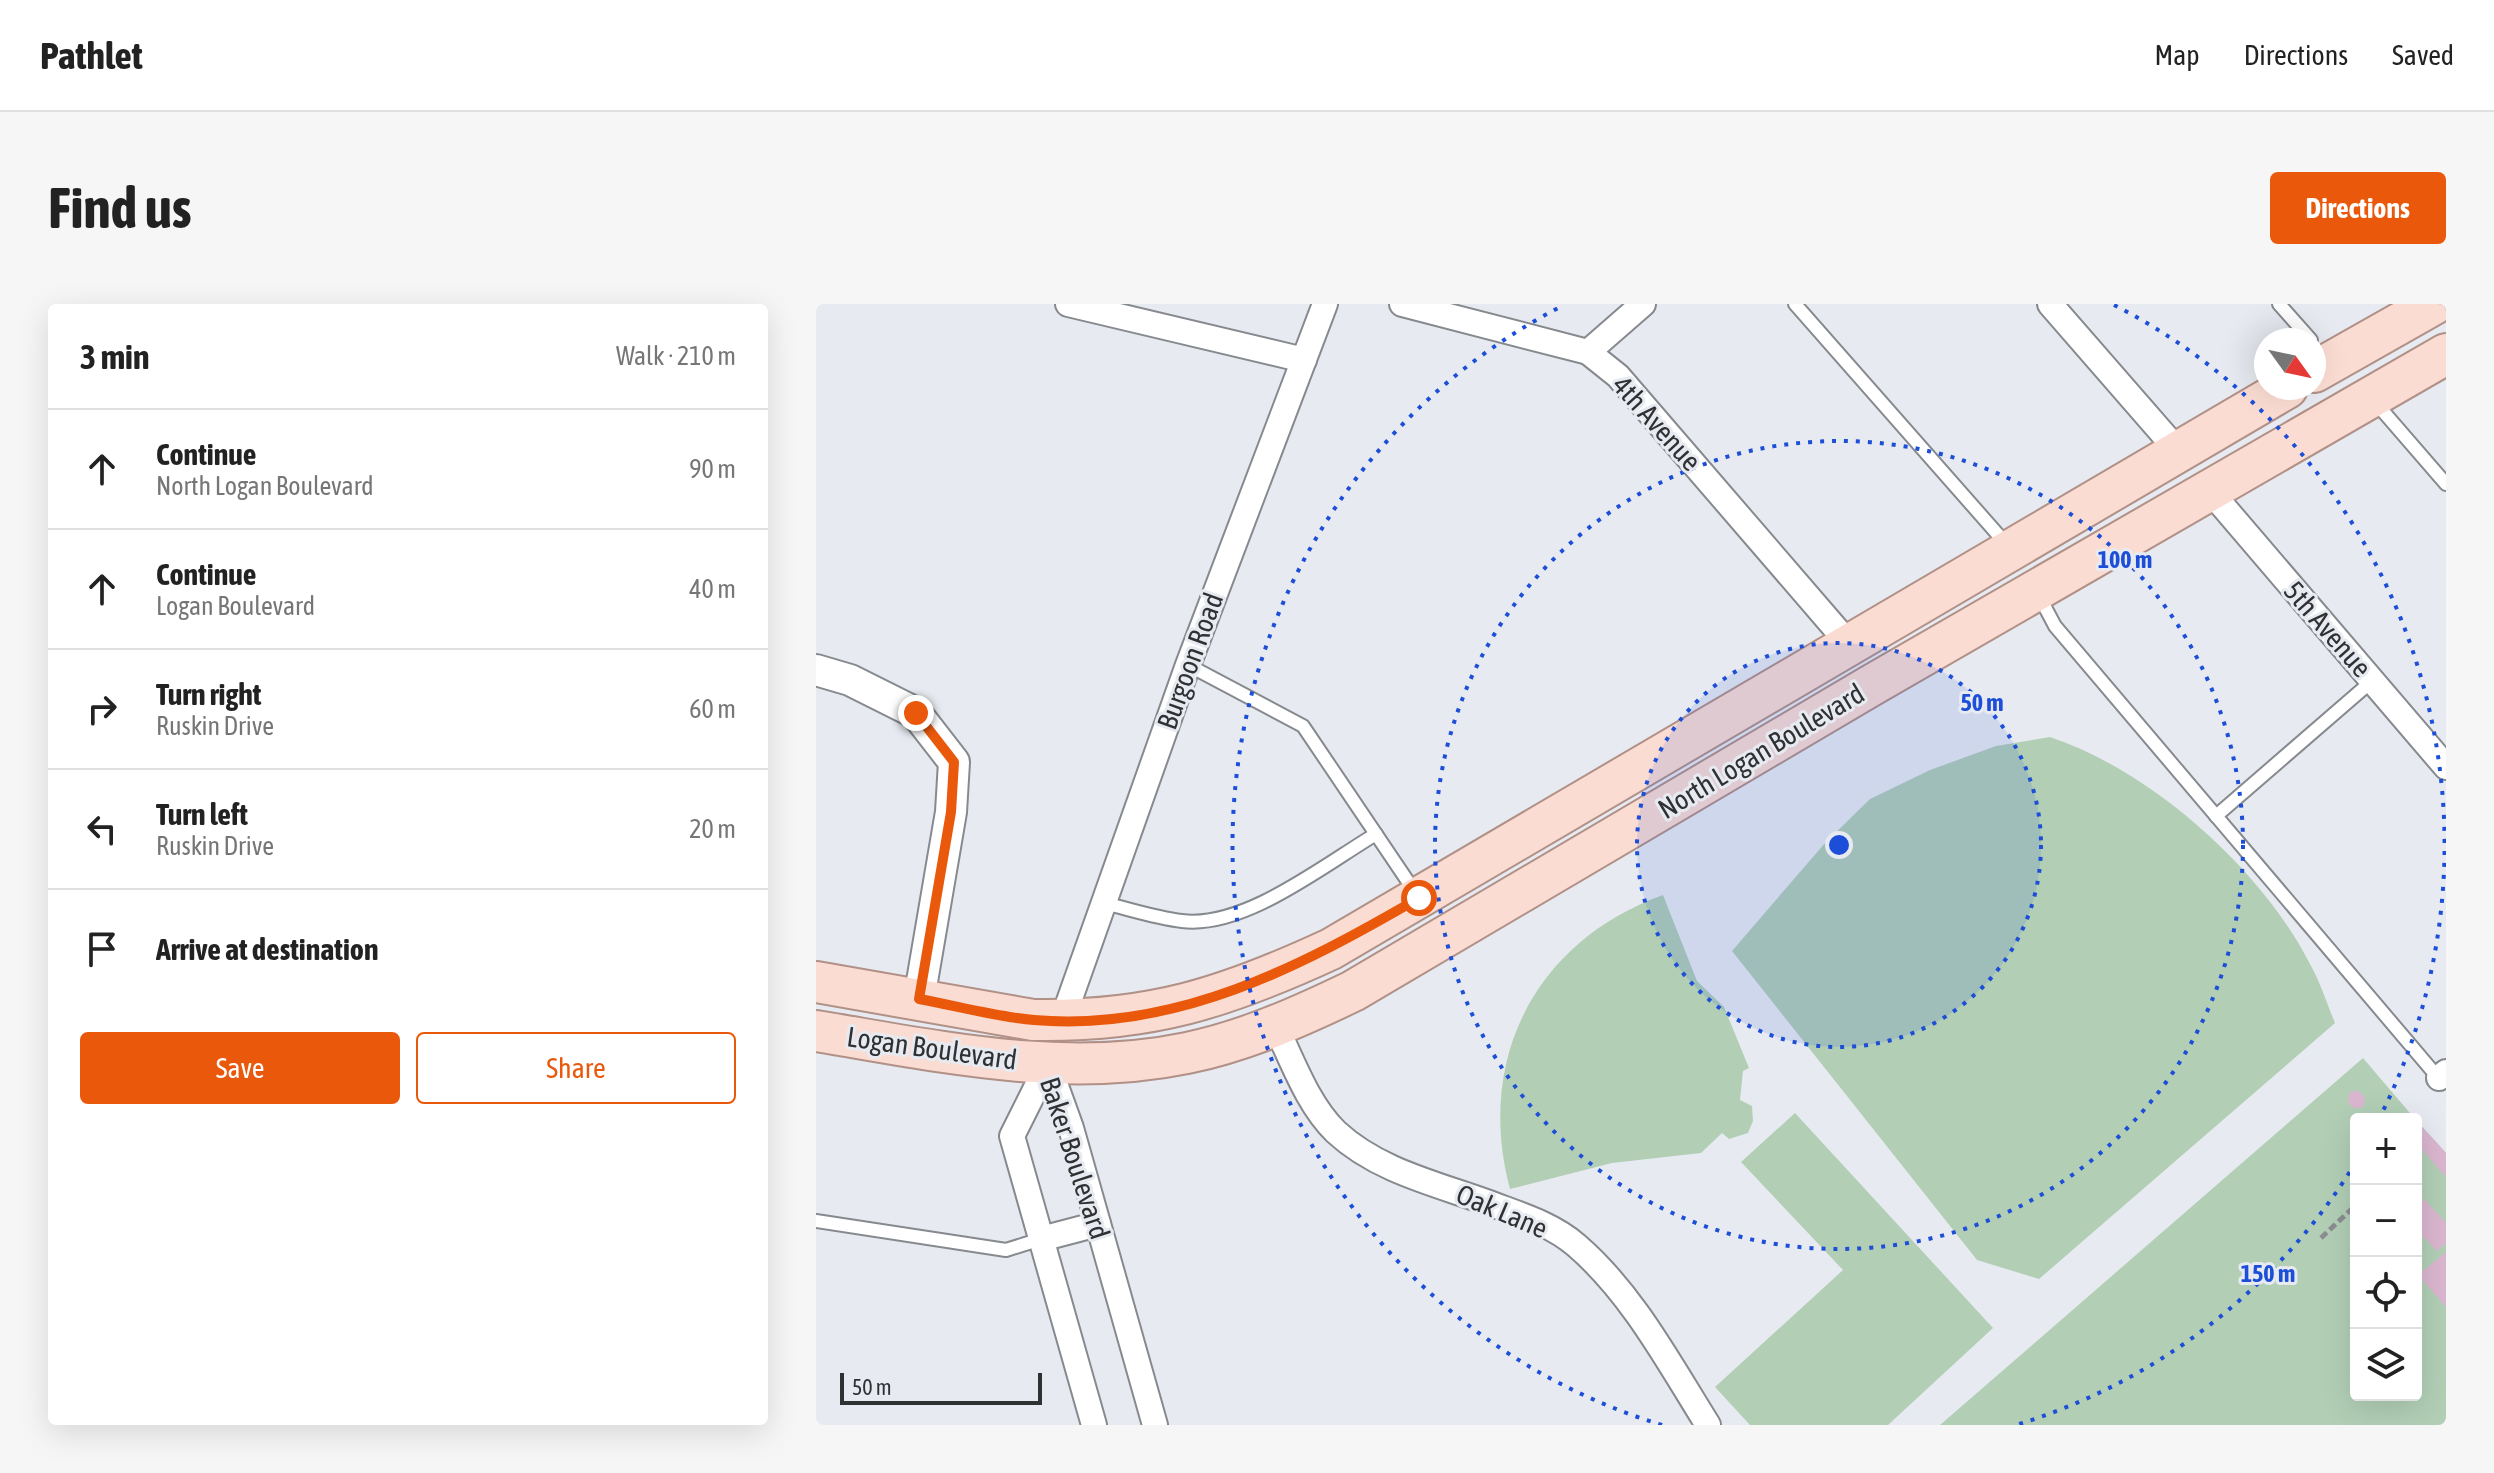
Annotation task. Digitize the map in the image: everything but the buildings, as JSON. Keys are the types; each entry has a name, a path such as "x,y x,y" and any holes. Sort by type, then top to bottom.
{"main road":[{"path":"2326,351 2434,304"},
{"name":"North Logan Boulevard","path":"1048,1064 1108,1063 1186,1053 1276,1027 1353,991 2446,354"},
{"name":"North Logan Boulevard","path":"1062,1021 1122,1019 1176,1008 1257,983 1331,949 2266,400"},
{"name":"Logan Boulevard","path":"816,982 1033,1020 1062,1021"},
{"path":"1048,1064 1062,1021"},
{"name":"Logan Boulevard","path":"816,1031 984,1058 1048,1064"}],"street":[{"path":"1068,304 1146,317 1304,360"},
{"name":"Burgoon Road","path":"1062,1021 1188,665 1325,304"},
{"name":"4th Avenue","path":"1402,304 1588,352 1618,376 1849,644"},
{"path":"1588,352 1643,304"},
{"path":"2050,304 2178,451"},
{"name":"5th Avenue","path":"2210,491 2446,767"},
{"path":"816,670 850,680 916,713 954,762 951,812 919,999"},
{"name":"Oak Lane","path":"1276,1027 1309,1094 1335,1131 1378,1162 1537,1221 1575,1243 1646,1326 1708,1425"},
{"name":"Baker Boulevard","path":"1048,1064 1071,1128 1155,1425"},
{"name":"Baker Boulevard","path":"1048,1064 1012,1136 1094,1425"},
{"path":"1041,1239 1098,1224"}],"lane":[{"path":"1795,304 2011,549"},
{"path":"2279,304 2297,328"},
{"path":"2371,397 2446,484"},
{"path":"2036,591 2055,626 2444,1079"},
{"path":"1188,665 1303,726 1419,898"},
{"path":"2216,816 2372,681"},
{"path":"1104,903 1183,922 1215,921 1258,905 1376,834"},
{"path":"816,1221 1006,1250 1041,1239"}],"path":[{"path":"2321,1238 2350,1211"}],"green space":[{"path":"2050,737 2089,753 2165,799 2234,860 2290,930 2315,973 2335,1023 2039,1279 1977,1260 1732,951 1825,843 1870,799 1930,770 1996,746"},
{"path":"1663,895 1697,981 1724,1007 1749,1068 1743,1071 1740,1100 1752,1106 1753,1121 1748,1133 1729,1139 1722,1133 1701,1153 1612,1163 1510,1189 1501,1141 1501,1094 1510,1051 1526,1010 1550,974 1581,942 1619,915"},
{"path":"2363,1058 2410,1113 2350,1113 2350,1401 2422,1401 2422,1127 2446,1153 2446,1425 1940,1425"},
{"path":"1795,1113 1993,1328 1888,1425 1750,1425 1715,1387 1843,1270 1741,1162"}],"route":[{"path":"916,713 954,762 951,812 919,999 1033,1020 1062,1021 1122,1019 1189,1006 1257,983 1331,949 1419,898"}]}
